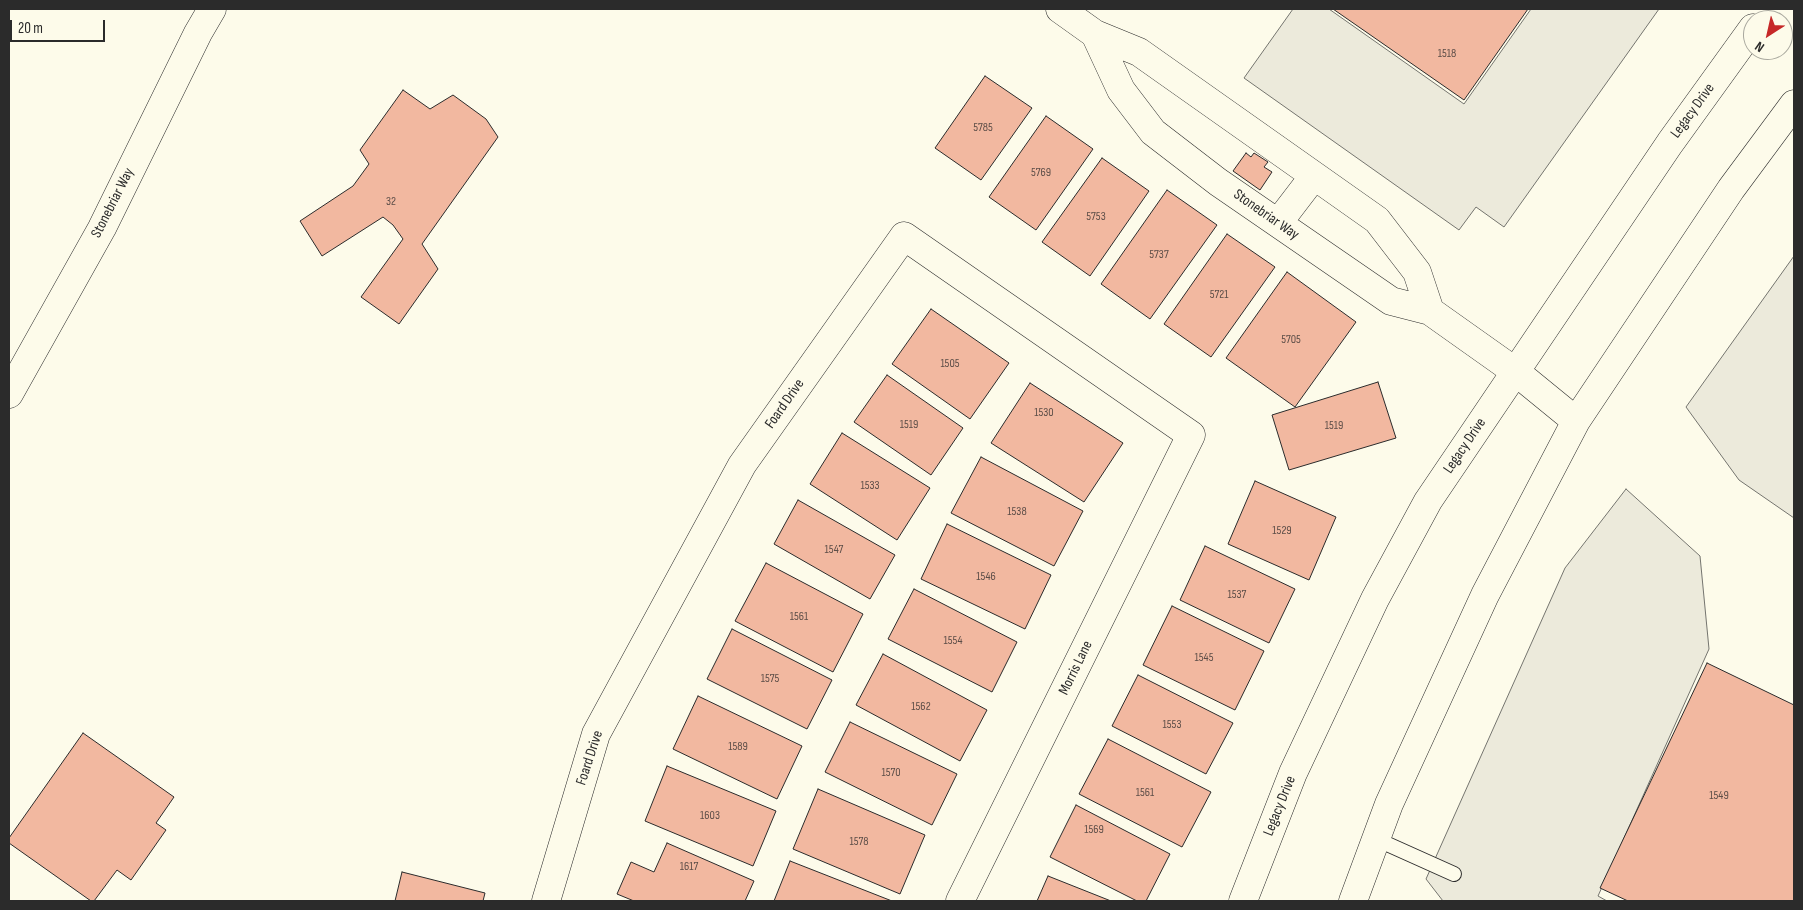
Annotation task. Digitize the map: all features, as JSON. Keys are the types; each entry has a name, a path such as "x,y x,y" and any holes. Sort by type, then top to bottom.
{"street":[{"name":"Stonebriar Way","path":"9,394 102,228 198,33 212,9"},
{"name":"Stonebriar Way","path":"1060,9 1095,34 1122,90 1152,132 1218,182 1391,301 1430,311 1516,372 1576,422"},
{"path":"1095,34 1139,52 1377,220 1417,272 1430,311"},
{"name":"Legacy Drive","path":"1242,901 1293,773 1375,599 1428,501 1670,143 1743,42"},
{"path":"1353,901 1389,804 1485,595 1576,422 1731,189 1794,104"},
{"path":"1278,224 1314,176"},
{"name":"Foard Drive","path":"546,901 596,734 742,464 904,236 1191,435"},
{"name":"Morris Lane","path":"960,901 1191,435"}],"lane":[{"path":"1376,839 1454,874"}],"shaded area":[{"path":"1293,9 1329,9 1464,104 1531,9 1659,9 1504,227 1476,207 1459,230 1244,78"},
{"path":"1794,256 1794,518 1739,480 1686,407"},
{"path":"1626,489 1700,556 1709,649 1598,896 1607,901 1443,901 1426,879 1565,568"}],"building":[{"path":"1333,9 1528,9 1464,100"},
{"path":"985,76 1032,108 981,180 935,148"},
{"path":"403,90 430,109 453,95 486,119 498,137 422,244 438,269 399,324 361,297 403,239 393,225 383,217 322,256 300,221 353,186 369,164 360,150"},
{"path":"1046,116 1093,149 1036,230 989,197"},
{"path":"1246,153 1251,157 1254,153 1268,162 1264,167 1272,172 1260,190 1233,171"},
{"path":"1102,158 1149,191 1090,276 1042,242"},
{"path":"1167,190 1217,225 1150,319 1101,284"},
{"path":"1227,234 1275,267 1211,357 1164,324"},
{"path":"1287,272 1356,322 1295,407 1226,358"},
{"path":"931,309 1009,363 970,419 892,364"},
{"path":"887,375 963,428 931,475 854,422"},
{"path":"1378,382 1396,438 1289,470 1272,415"},
{"path":"1030,383 1123,443 1084,502 991,443"},
{"path":"842,433 930,488 897,540 810,484"},
{"path":"981,457 1083,511 1054,566 951,513"},
{"path":"1255,481 1336,517 1309,580 1228,544"},
{"path":"798,500 895,555 870,599 774,544"},
{"path":"947,524 1051,575 1025,629 921,579"},
{"path":"1205,546 1295,589 1269,643 1180,600"},
{"path":"766,563 863,614 833,672 735,621"},
{"path":"914,589 1017,642 992,692 888,639"},
{"path":"1172,606 1264,651 1235,710 1143,665"},
{"path":"732,629 832,680 807,729 707,679"},
{"path":"883,654 987,710 960,761 856,705"},
{"path":"1707,663 1794,705 1794,901 1628,901 1600,888"},
{"path":"1138,675 1233,723 1206,774 1112,726"},
{"path":"698,696 802,746 777,799 673,749"},
{"path":"850,722 957,774 932,825 825,772"},
{"path":"83,733 174,797 156,823 166,830 131,880 117,870 94,901 91,901 9,843 9,838"},
{"path":"1108,739 1211,792 1182,847 1079,794"},
{"path":"667,766 776,811 753,866 645,821"},
{"path":"818,789 925,835 900,894 793,849"},
{"path":"1076,805 1170,854 1146,901 1137,901 1050,857"},
{"path":"667,843 754,881 745,901 634,901 617,894 631,862 654,872"},
{"path":"790,861 892,901 774,901"},
{"path":"402,872 485,893 483,901 395,901"},
{"path":"1048,876 1111,901 1037,901"}]}
